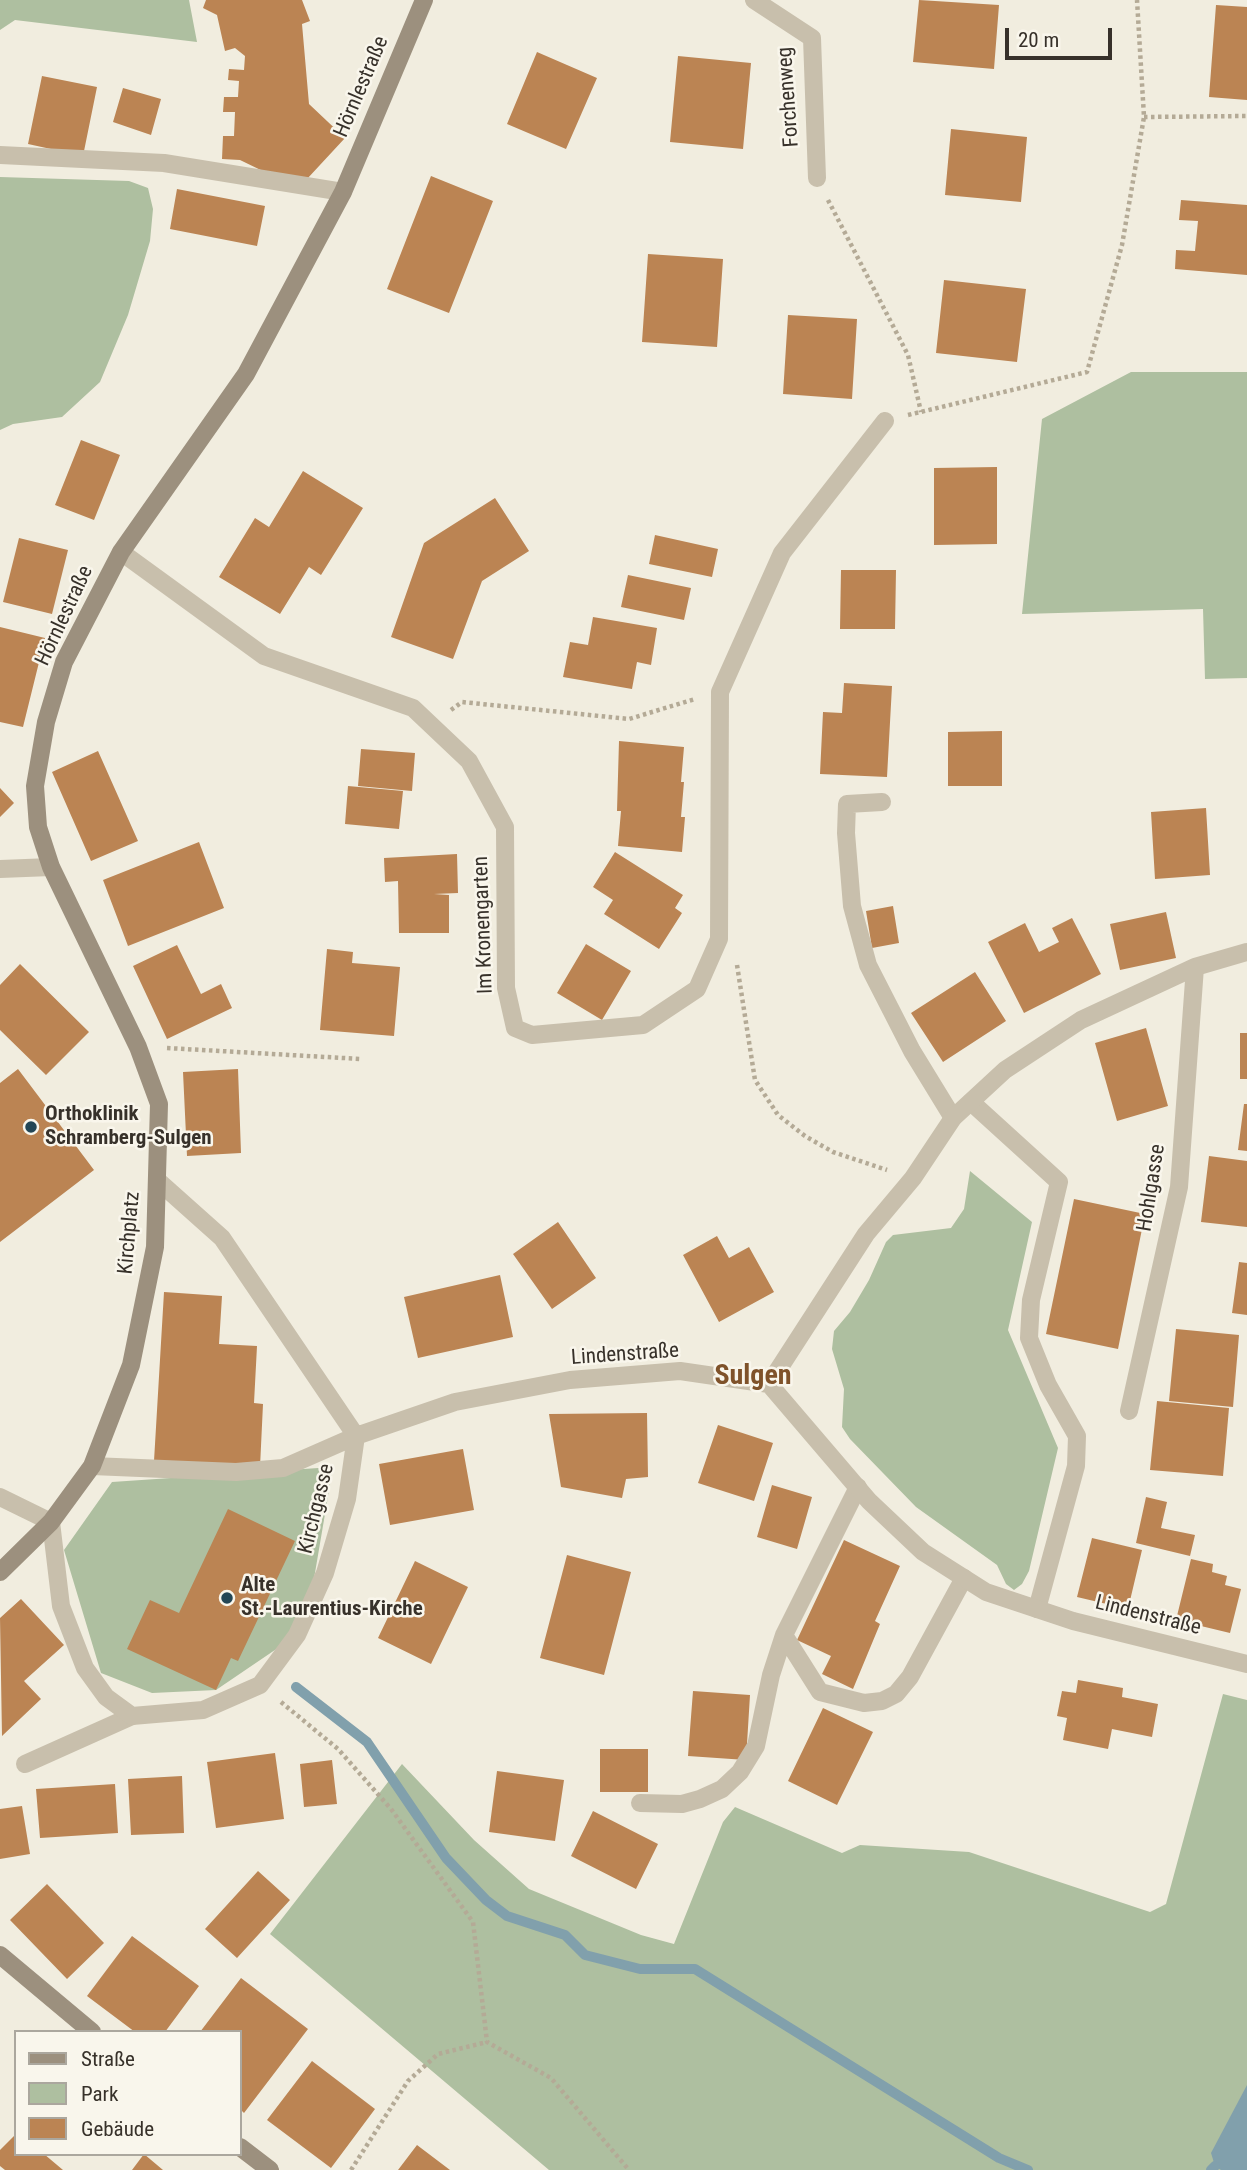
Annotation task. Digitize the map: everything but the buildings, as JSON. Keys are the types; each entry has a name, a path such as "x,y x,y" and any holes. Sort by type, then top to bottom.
{"street":[{"name":"Hörnlestraße","path":"157,1180 159,1104 138,1047 51,867 38,827 35,786 46,722 64,662 121,552 246,374 343,192 424,0"},
{"name":"Forchenweg","path":"754,0 812,38 817,178"},
{"path":"0,155 164,163 343,192"},
{"name":"Im Kronengarten","path":"121,552 264,656 413,708 469,761 505,827 506,988 515,1028 532,1035 643,1025 696,989 719,939 720,692 782,552 885,421"},
{"path":"882,802 847,804 846,834 852,906 868,965 912,1051 953,1118"},
{"path":"0,869 51,867"},
{"path":"769,1384 866,1234 913,1178 953,1118 1005,1070 1081,1020 1195,967 1247,952"},
{"name":"Hohlgasse","path":"1129,1412 1179,1187 1195,967"},
{"path":"971,1102 1059,1181 1031,1300 1030,1338 1048,1385 1077,1436 1076,1456 1057,1541 1037,1609"},
{"name":"Kirchplatz","path":"157,1180 222,1238 356,1436"},
{"name":"Kirchplatz","path":"0,1572 51,1522 92,1466 131,1366 156,1247 157,1180"},
{"name":"Lindenstraße","path":"92,1466 236,1472 283,1468 356,1436 455,1402 570,1380 680,1371 769,1384 858,1487 923,1552 986,1592 1073,1621 1247,1664"},
{"name":"Kirchgasse","path":"25,1764 132,1716 203,1710 260,1685 297,1635 325,1573 347,1499 356,1436"},
{"path":"640,1803 682,1804 700,1799 722,1789 740,1772 756,1746 771,1675 784,1635 858,1487"},
{"path":"0,1497 51,1522 61,1606 85,1668 106,1697 132,1716"},
{"path":"784,1635 820,1692 864,1703 883,1702 896,1694 910,1677 964,1578"},
{"path":"0,1955 90,2030"},
{"path":"242,2149 270,2170"}],"path":[{"path":"885,421 1087,372 1122,245 1144,117 1138,0"},
{"path":"1144,117 1247,116"},
{"path":"817,178 908,355 921,412"},
{"path":"430,724 462,702 629,719 720,692"},
{"path":"719,939 736,957 755,1080 778,1115 805,1136 833,1152 913,1178"},
{"path":"138,1047 361,1059"},
{"path":"260,1685 338,1749 391,1809 473,1922 487,2042"},
{"path":"351,2170 408,2081 438,2054 487,2042 551,2078 629,2170"}],"green space":[{"path":"0,0 189,0 197,42 15,20 0,30"},
{"path":"0,177 129,181 148,188 153,209 150,241 128,315 100,382 62,417 13,424 0,430"},
{"path":"1131,372 1247,372 1247,678 1205,679 1203,609 1022,614 1042,419"},
{"path":"970,1171 1032,1222 1008,1330 1058,1448 1029,1571 1022,1584 1014,1590 1006,1584 997,1565 916,1507 850,1439 842,1427 844,1389 832,1349 834,1331 850,1312 869,1280 886,1242 893,1235 951,1228 964,1209"},
{"path":"333,1467 309,1608 297,1635 216,1690 152,1693 101,1673 64,1550 112,1482"},
{"path":"1223,1694 1247,1700 1247,2170 549,2170 270,1934 402,1764 474,1840 529,1889 641,1935 674,1944 723,1822 735,1807 842,1853 860,1845 969,1852 1150,1912 1166,1904"}],"water":[{"path":"1247,2085 1247,2170 1221,2170 1215,2166 1211,2153"}],"waterway":[{"path":"296,1687 367,1742 446,1858 486,1900 507,1916 565,1935 585,1955 640,1969 695,1969 999,2158 1028,2170"},
{"path":"1211,2170 1215,2166"}],"place":[{"name":"Orthoklinik Schramberg-Sulgen","path":"31,1127"},
{"name":"Alte St.-Laurentius-Kirche","path":"227,1598"}],"district":[{"name":"Sulgen","path":"753,1377"}]}
